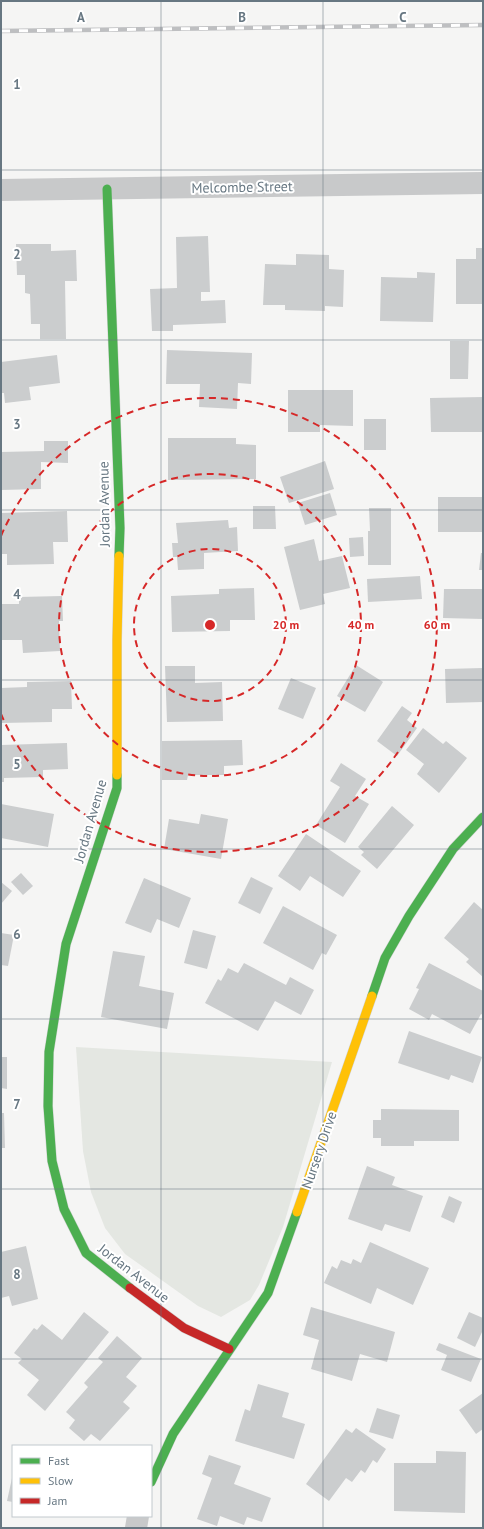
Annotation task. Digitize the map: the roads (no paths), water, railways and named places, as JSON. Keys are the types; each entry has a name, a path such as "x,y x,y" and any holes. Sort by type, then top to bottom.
{"street":[{"name":"Melcombe Street","path":"1,190 483,183"},
{"name":"Jordan Avenue","path":"107,189 120,528 117,640 117,788 66,944 49,1052 48,1106 52,1161 64,1209 86,1253 151,1305 184,1328 229,1349"},
{"name":"Nursery Drive","path":"152,1480 173,1434 229,1349 268,1294 385,958 409,916 453,849 483,817"},
{"path":"136,1528 138,1517"}],"railway":[{"path":"1,31 483,25"}]}
